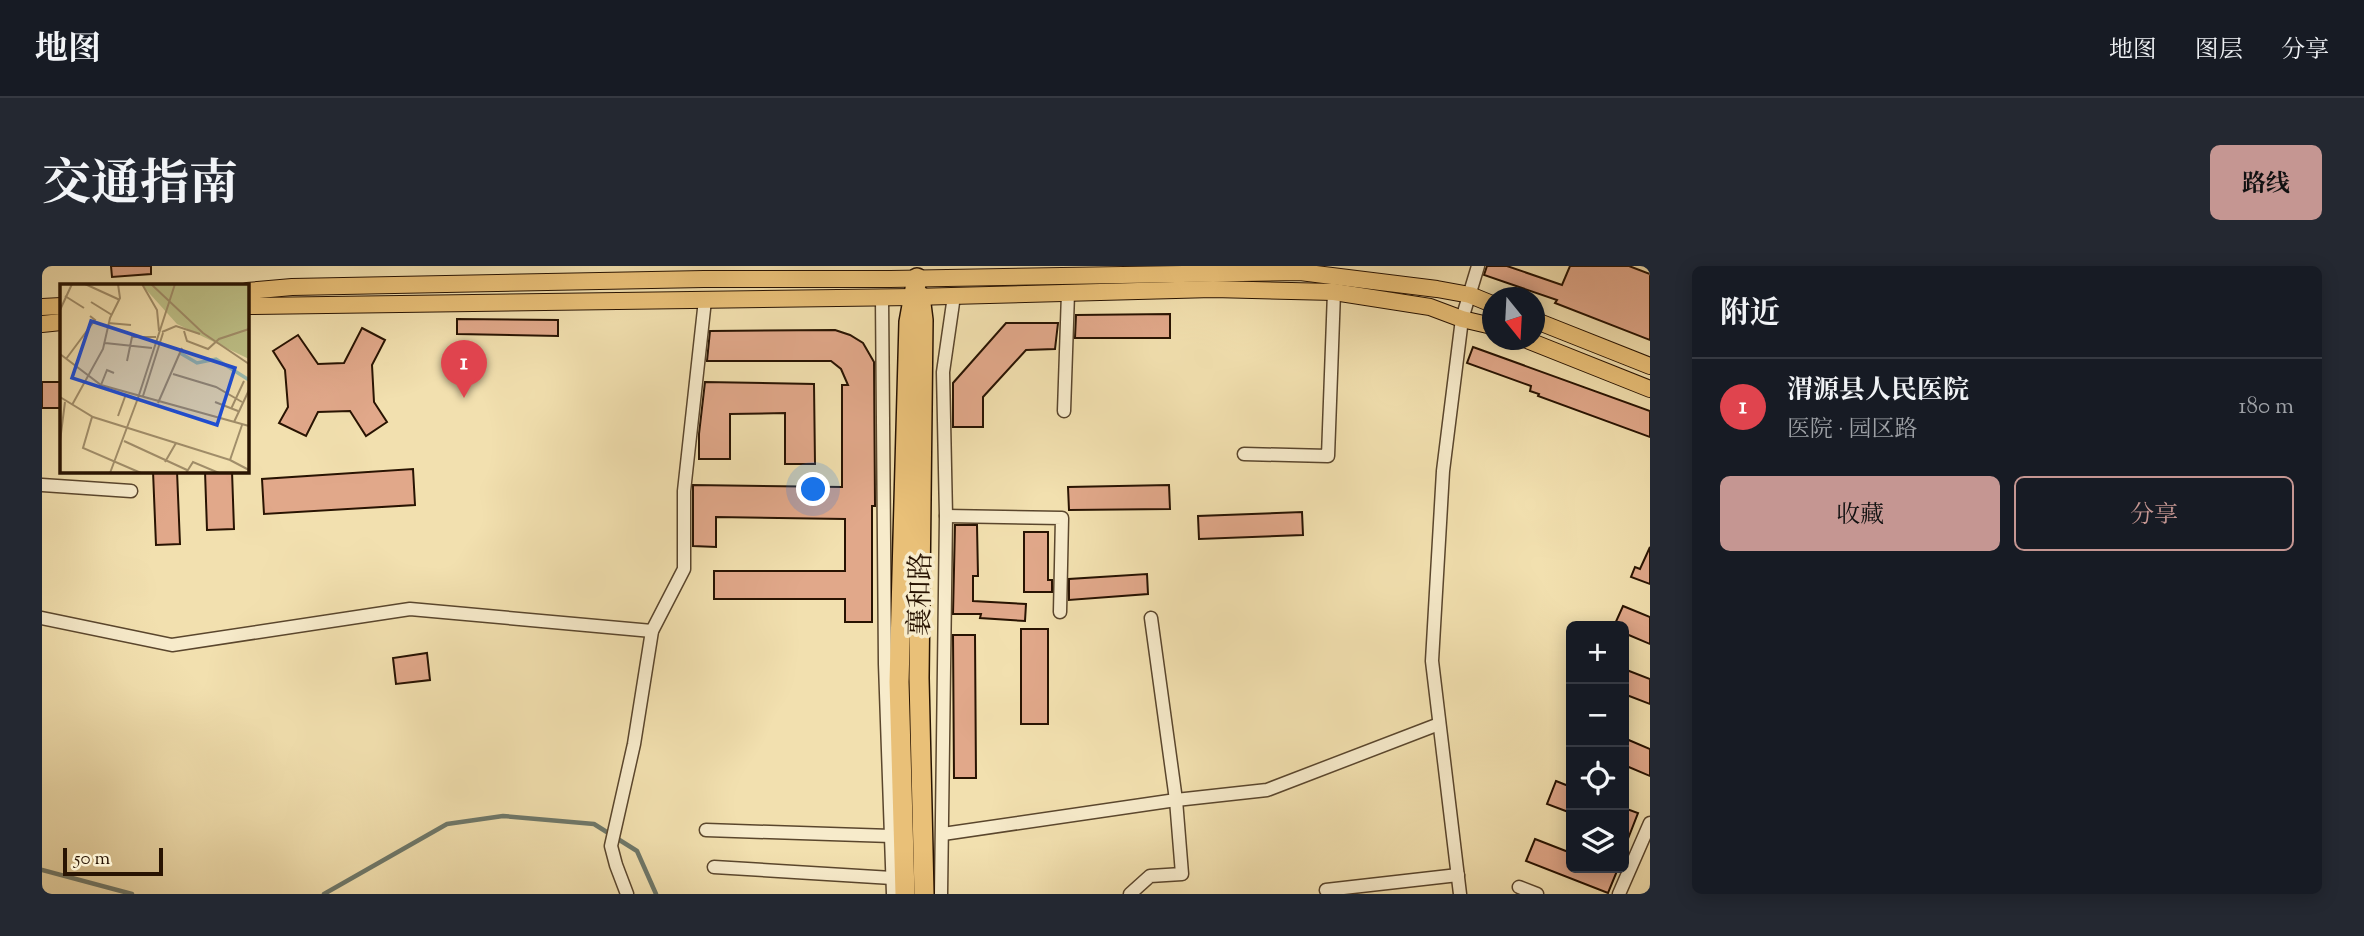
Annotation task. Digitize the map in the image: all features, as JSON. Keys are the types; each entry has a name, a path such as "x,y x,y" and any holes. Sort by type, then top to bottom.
{"highway":[{"path":"905,894 899,682 909,321 916,280"},
{"path":"916,280 923,320 919,678 924,894"}],"main road":[{"path":"248,291 292,287 704,279 916,280 1055,271 1300,269 1470,295 1482,300"},
{"path":"916,280 954,296 1213,289 1334,292 1430,307 1482,324"},
{"path":"248,306 883,298 916,280"},
{"path":"42,307 60,306"},
{"path":"42,324 60,322"},
{"path":"1545,324 1650,366"},
{"path":"1545,347 1650,389"}],"street":[{"path":"1461,894 1432,662 1443,471 1462,319 1478,266"},
{"path":"1244,454 1328,456 1334,292"},
{"path":"1064,411 1068,293"},
{"name":"襄和路","path":"941,894 946,516 943,372 954,296"},
{"name":"襄和路","path":"883,298 885,664 893,894"},
{"path":"627,894 611,846 634,744 652,631 684,569 684,491 705,300"},
{"path":"42,485 131,491"},
{"path":"946,516 1062,518 1059,612"},
{"path":"42,618 172,645 411,609 652,631"},
{"path":"1130,894 1150,876 1182,874 1176,800 1151,618"},
{"path":"943,834 1176,800 1267,790 1439,724"},
{"path":"1619,894 1650,823"},
{"path":"706,830 891,836"},
{"path":"714,867 892,878"},
{"path":"1326,890 1458,875"},
{"path":"1520,887 1537,894"}],"building":[{"path":"111,266 151,266 151,274 112,277"},
{"path":"1487,266 1507,266 1562,285 1570,266 1629,266 1650,274 1650,340 1555,303 1557,300 1545,296 1545,287 1519,287 1484,275"},
{"path":"1170,314 1170,338 1075,338 1076,315"},
{"path":"457,319 558,320 558,336 457,334"},
{"path":"1006,323 1058,323 1055,349 1026,350 983,397 983,427 953,427 953,383"},
{"path":"362,328 385,340 372,365 374,402 387,422 366,436 350,411 318,412 306,436 279,423 288,407 285,370 273,351 298,335 318,364 344,363"},
{"path":"835,330 863,343 874,362 875,506 872,506 872,622 845,622 845,599 714,599 714,571 845,571 845,519 716,517 716,547 693,546 693,485 842,487 842,385 848,385 841,369 831,361 707,361 710,331"},
{"path":"1473,347 1650,411 1650,437 1538,396 1539,394 1530,391 1531,386 1467,363"},
{"path":"42,382 60,382 60,408 42,408"},
{"path":"705,382 814,384 815,464 785,464 785,413 730,414 730,459 699,459"},
{"path":"413,469 415,505 264,514 262,479"},
{"path":"153,472 177,472 180,544 156,545"},
{"path":"205,472 232,472 234,529 207,530"},
{"path":"1169,485 1170,509 1069,510 1068,487"},
{"path":"1302,512 1303,535 1199,539 1198,516"},
{"path":"955,525 977,525 978,576 973,576 973,601 1026,604 1025,621 980,618 981,614 953,614"},
{"path":"1024,532 1048,532 1048,580 1052,580 1052,592 1024,592"},
{"path":"1650,547 1650,584 1631,577 1635,567 1640,569"},
{"path":"1147,574 1148,594 1069,600 1069,579"},
{"path":"1623,606 1650,617 1650,644 1629,635 1629,621 1616,621"},
{"path":"1021,629 1048,629 1048,724 1021,724"},
{"path":"953,635 975,635 976,778 954,778"},
{"path":"427,653 430,680 396,684 393,658"},
{"path":"1629,671 1650,679 1650,704 1629,696"},
{"path":"1629,740 1650,749 1650,776 1629,767"},
{"path":"1556,781 1566,785 1566,811 1547,804"},
{"path":"1629,810 1638,813 1629,836"},
{"path":"1535,839 1566,851 1566,873 1616,873 1608,893 1526,861"}],"waterway":[{"path":"324,894 447,824 503,816 594,824 637,851 656,894"},
{"path":"42,870 132,894"}],"place":[{"name":"渭源县人民医院","path":"464,398"}]}
